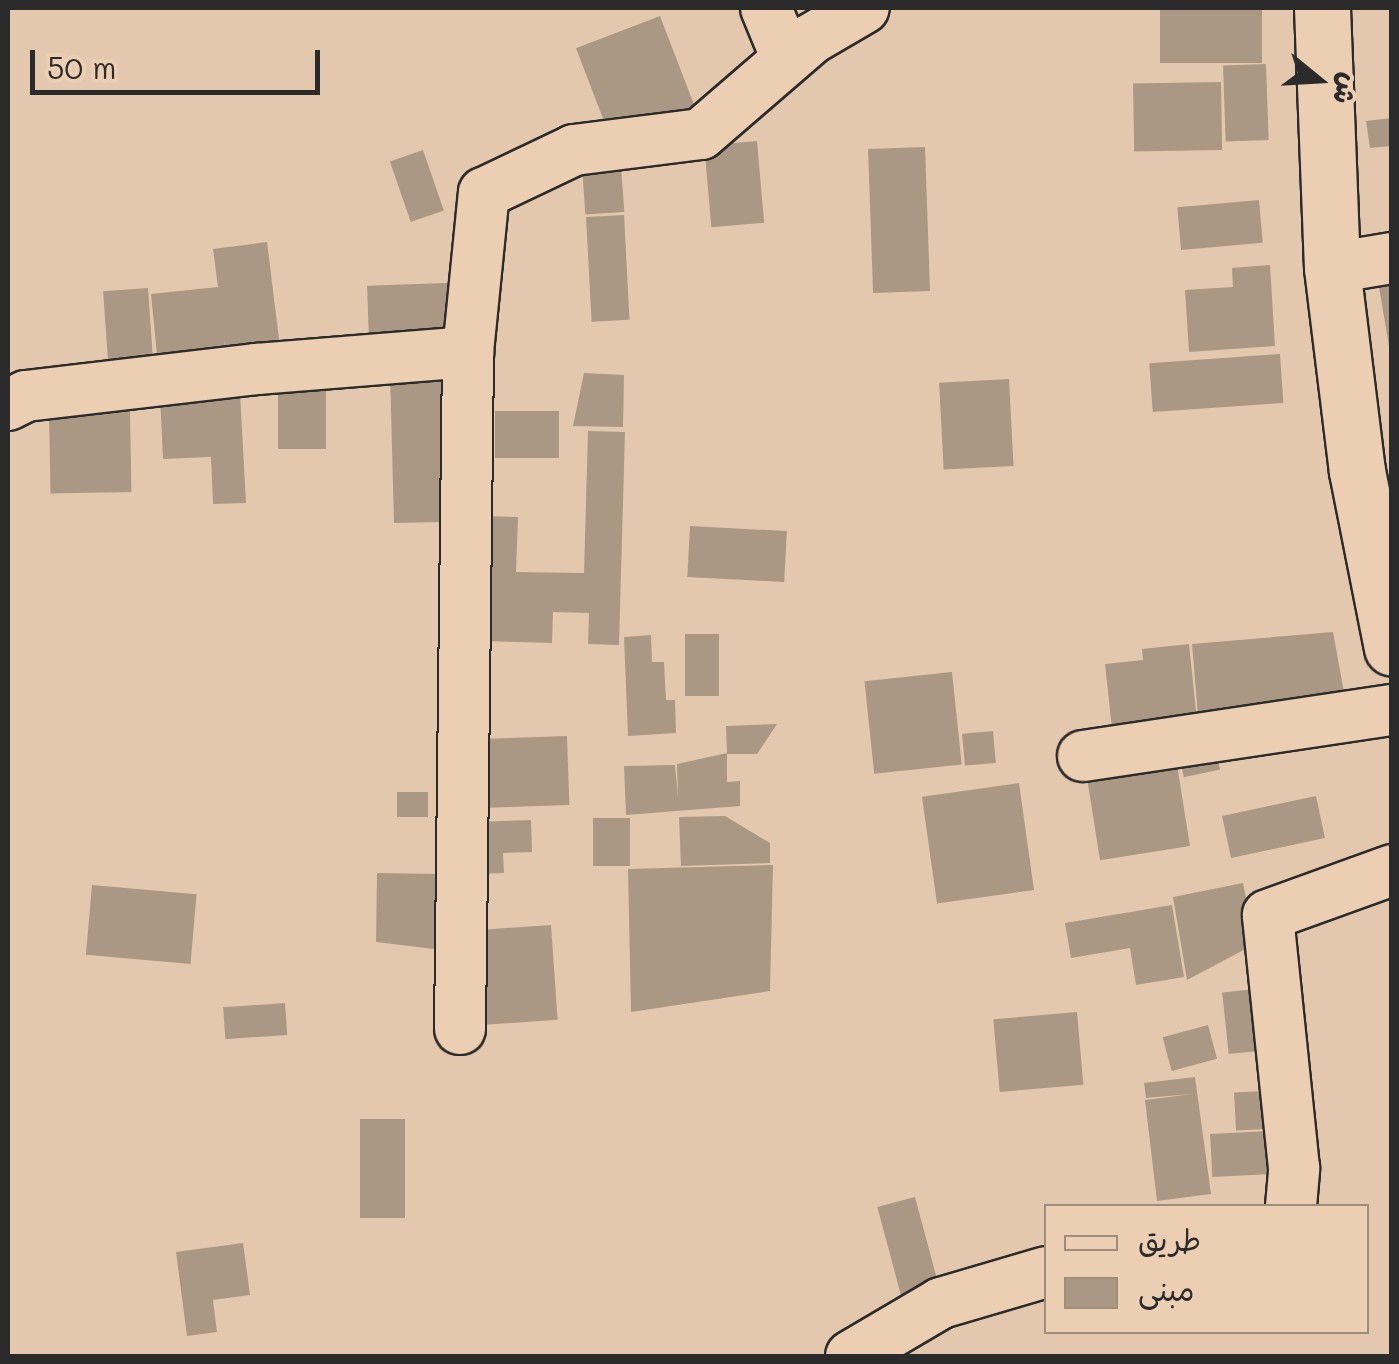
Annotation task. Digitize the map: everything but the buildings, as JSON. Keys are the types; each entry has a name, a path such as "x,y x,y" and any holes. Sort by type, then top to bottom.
{"main road":[{"path":"1328,8 1332,268 1357,471 1392,648"}],"street":[{"path":"766,8 787,59"},
{"path":"460,1028 468,352 484,193 574,150 702,134 787,59 864,8"},
{"path":"1332,268 1392,258"},
{"path":"8,405 64,392 468,352"},
{"path":"1083,756 1392,710"},
{"path":"1291,1204 1294,1168 1268,915 1392,870"},
{"path":"852,1356 941,1303 1044,1273"}]}
